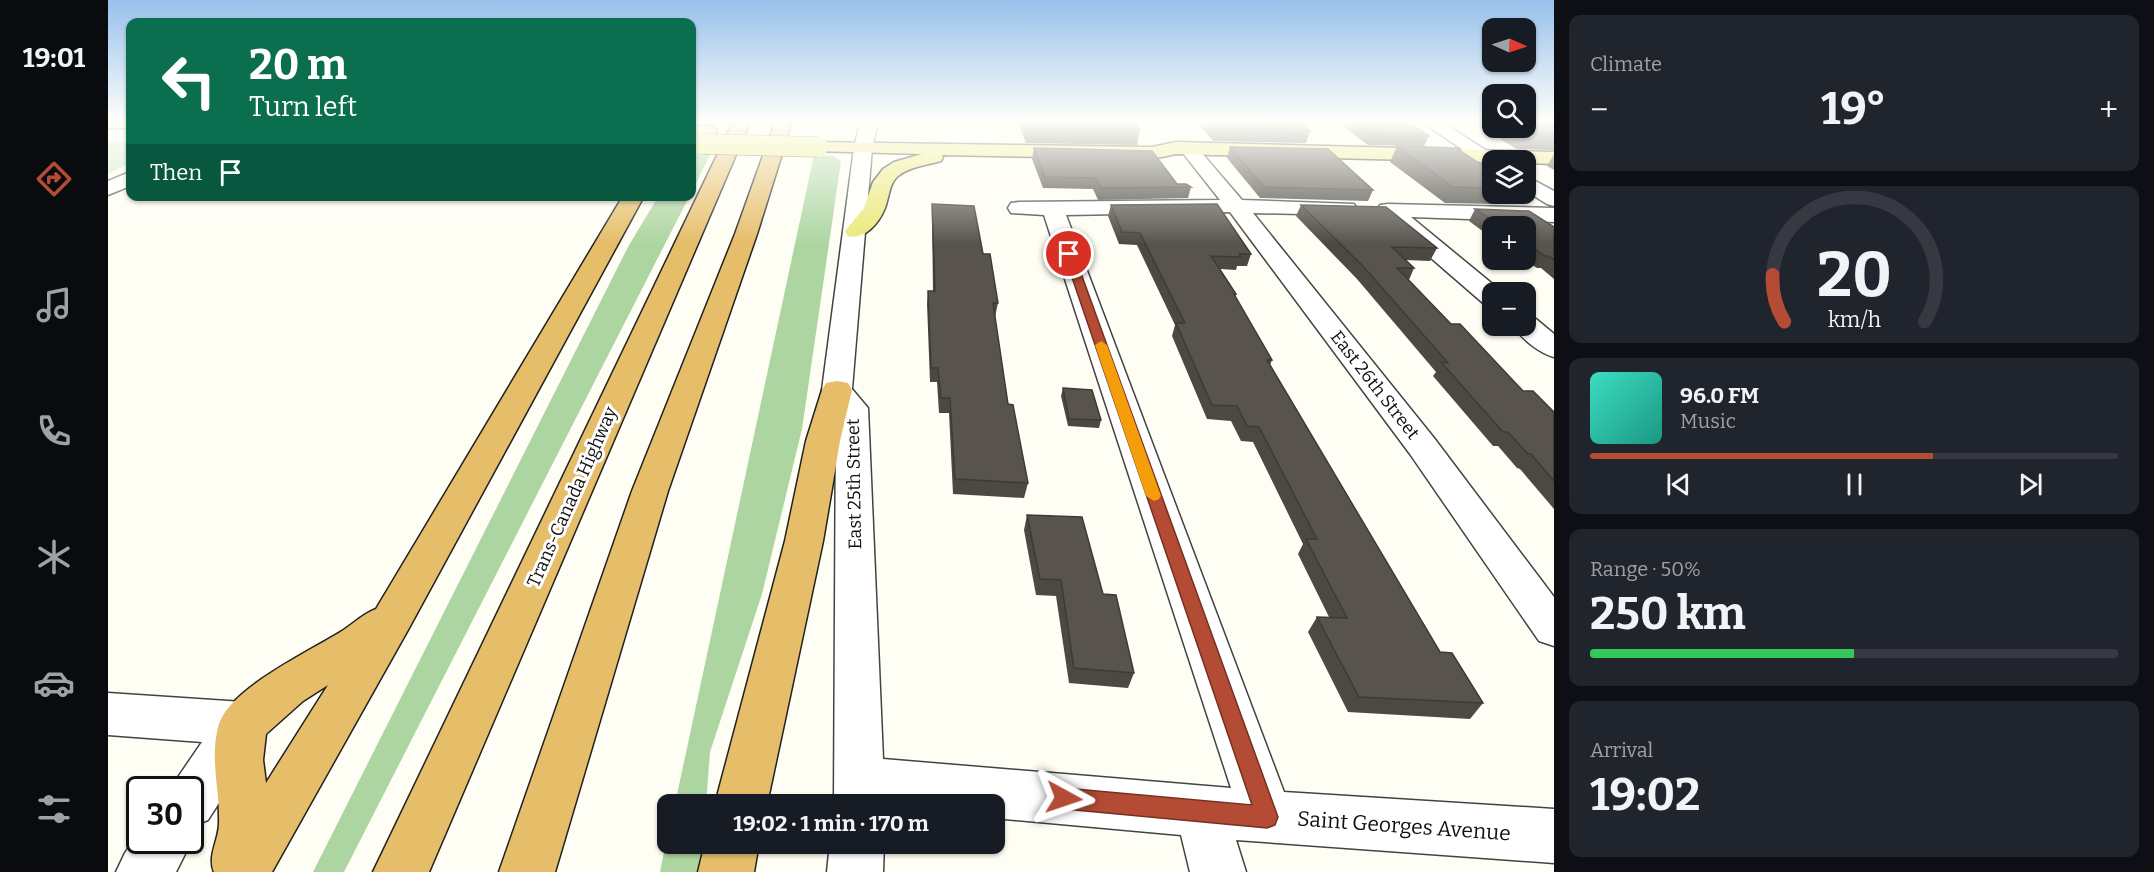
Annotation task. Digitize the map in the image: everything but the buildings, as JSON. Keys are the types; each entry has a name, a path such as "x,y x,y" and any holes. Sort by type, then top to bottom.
{"highway":[{"name":"Trans-Canada Highway","path":"401,872 723,163"},
{"path":"527,872 650,491 770,163"},
{"path":"242,872 394,616 631,201"},
{"path":"743,794 804,541 823,441 837,390"},
{"path":"236,872 246,825 238,760 243,723 287,687 359,643 394,616"},
{"path":"726,872 730,854"}],"main road":[{"path":"855,231 874,209 884,182 890,174 901,166 911,163"}],"street":[{"path":"837,390 863,163"},
{"name":"East 26th Street","path":"1196,163 1236,206 1422,446 1554,629"},
{"path":"108,189 126,180"},
{"path":"1536,188 1554,200"},
{"path":"1019,208 1236,206 1554,215"},
{"path":"1053,209 1267,817"},
{"path":"1388,210 1482,289"},
{"path":"1536,333 1554,348"},
{"name":"East 25th Street","path":"837,390 852,408 860,793"},
{"path":"108,714 243,723"},
{"path":"204,781 243,723"},
{"name":"Saint Georges Avenue","path":"860,793 1200,810 1267,817 1554,836"},
{"path":"1200,810 1218,872"},
{"path":"144,872 156,854"},
{"path":"855,872 856,854"}],"green space":[{"path":"108,163 126,163 126,165 108,174"},
{"path":"696,163 706,163 696,183"},
{"path":"812,163 841,163 802,429 762,594 710,752 707,794 677,794"},
{"path":"656,201 687,201 344,872 313,872 629,245"},
{"path":"664,854 702,854 701,872 660,872"}],"slow traffic":[{"path":"1101,345 1154,496"}],"route":[{"path":"1064,798 1267,817 1069,254"}]}
